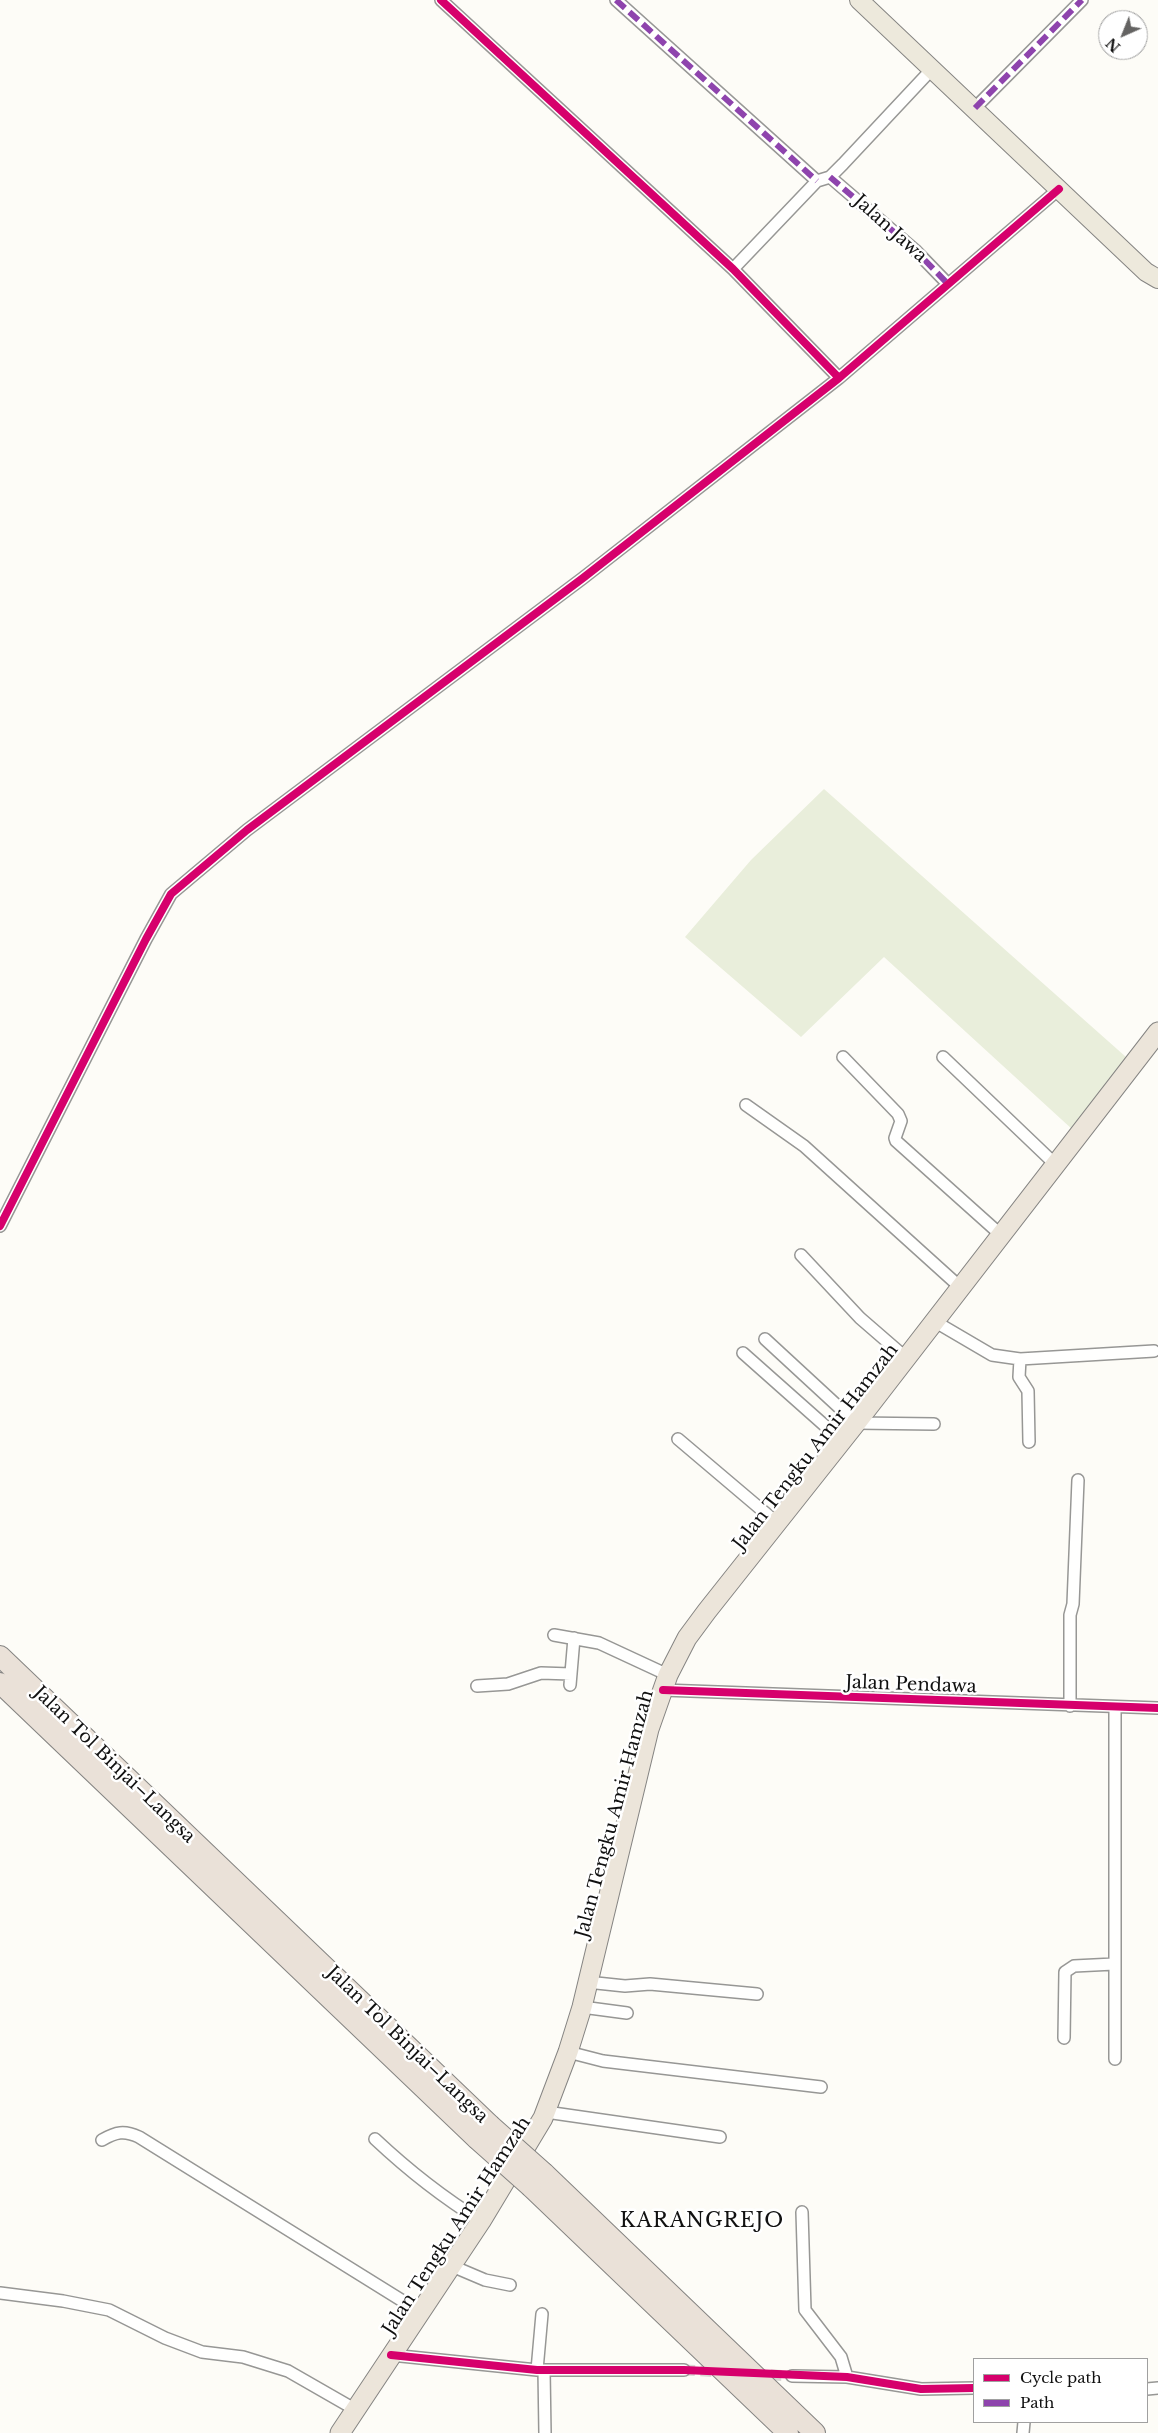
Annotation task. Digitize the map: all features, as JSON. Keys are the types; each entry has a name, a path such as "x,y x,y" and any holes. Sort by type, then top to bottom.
{"highway":[{"name":"Jalan Tengku Amir Hamzah","path":"340,2433 391,2355 422,2313 481,2221 546,2112 582,2007 633,1792 665,1682 687,1638 1158,1032"},
{"name":"Jalan Tol Binjai–Langsa","path":"0,1656 81,1747 484,2132 815,2433"},
{"name":"Jalan Tol Binjai–Langsa","path":"0,1683 81,1747"},
{"name":"Jalan Tol Binjai–Langsa","path":"537,2180 788,2433"}],"main road":[{"path":"859,0 1146,272 1158,279"}],"street":[{"path":"441,0 733,269 839,378"},
{"path":"616,0 816,181"},
{"path":"975,108 1082,0"},
{"path":"733,269 816,181 830,177 932,69"},
{"name":"Jalan Jawa","path":"830,177 915,250 948,284"},
{"path":"0,1226 146,939 171,894 247,830 583,578 839,378 1059,189"},
{"path":"943,1057 1056,1165"},
{"path":"843,1058 898,1114 901,1121 895,1138 896,1141 1001,1236"},
{"path":"746,1105 804,1146 960,1287"},
{"path":"801,1256 860,1318 905,1357"},
{"path":"934,1321 992,1355 1020,1359 1154,1351"},
{"path":"765,1339 856,1423 934,1424"},
{"path":"743,1353 841,1440"},
{"path":"1020,1359 1019,1376 1028,1391 1029,1442"},
{"path":"678,1439 776,1522"},
{"path":"1070,1706 1070,1614 1073,1604 1078,1480"},
{"path":"554,1634 611,1648 665,1682"},
{"path":"477,1686 508,1684 541,1673 571,1679 574,1638"},
{"name":"Jalan Pendawa","path":"665,1682 1070,1706 1158,1708"},
{"path":"1114,1707 1114,2060"},
{"path":"1064,2038 1065,1972 1074,1966 1114,1964"},
{"path":"587,1982 625,1986 650,1984 757,1994"},
{"path":"582,2007 627,2013"},
{"path":"568,2052 603,2061 821,2087"},
{"path":"546,2112 720,2137"},
{"path":"102,2140 115,2132 127,2132 139,2136 422,2313"},
{"path":"375,2139 422,2180 481,2221"},
{"path":"802,2212 805,2310 841,2357 847,2377"},
{"path":"452,2266 485,2280 510,2285"},
{"path":"0,2293 63,2301 109,2310 165,2338 202,2352 243,2357 288,2371 356,2410"},
{"path":"542,2314 541,2370 545,2433"},
{"path":"391,2355 541,2370 684,2370"},
{"path":"792,2376 847,2377 922,2389 973,2388"}],"green space":[{"path":"824,789 1126,1057 1073,1130 884,957 801,1037 685,937 751,860"}],"tunnel":[{"path":"684,2370 723,2372"},
{"path":"754,2374 792,2376"}],"marked path":[{"path":"616,0 817,181"},
{"path":"975,108 1082,0"},
{"path":"830,177 915,250 948,284"}],"cycle path":[{"path":"441,0 733,269 839,378"},
{"path":"0,1226 146,939 171,894 247,830 583,578 839,378 1059,189"},
{"path":"663,1690 1158,1708"},
{"path":"391,2355 537,2370 684,2370 847,2377 921,2389 973,2388"}],"district":[{"name":"KARANGREJO","path":"702,2221"}]}
